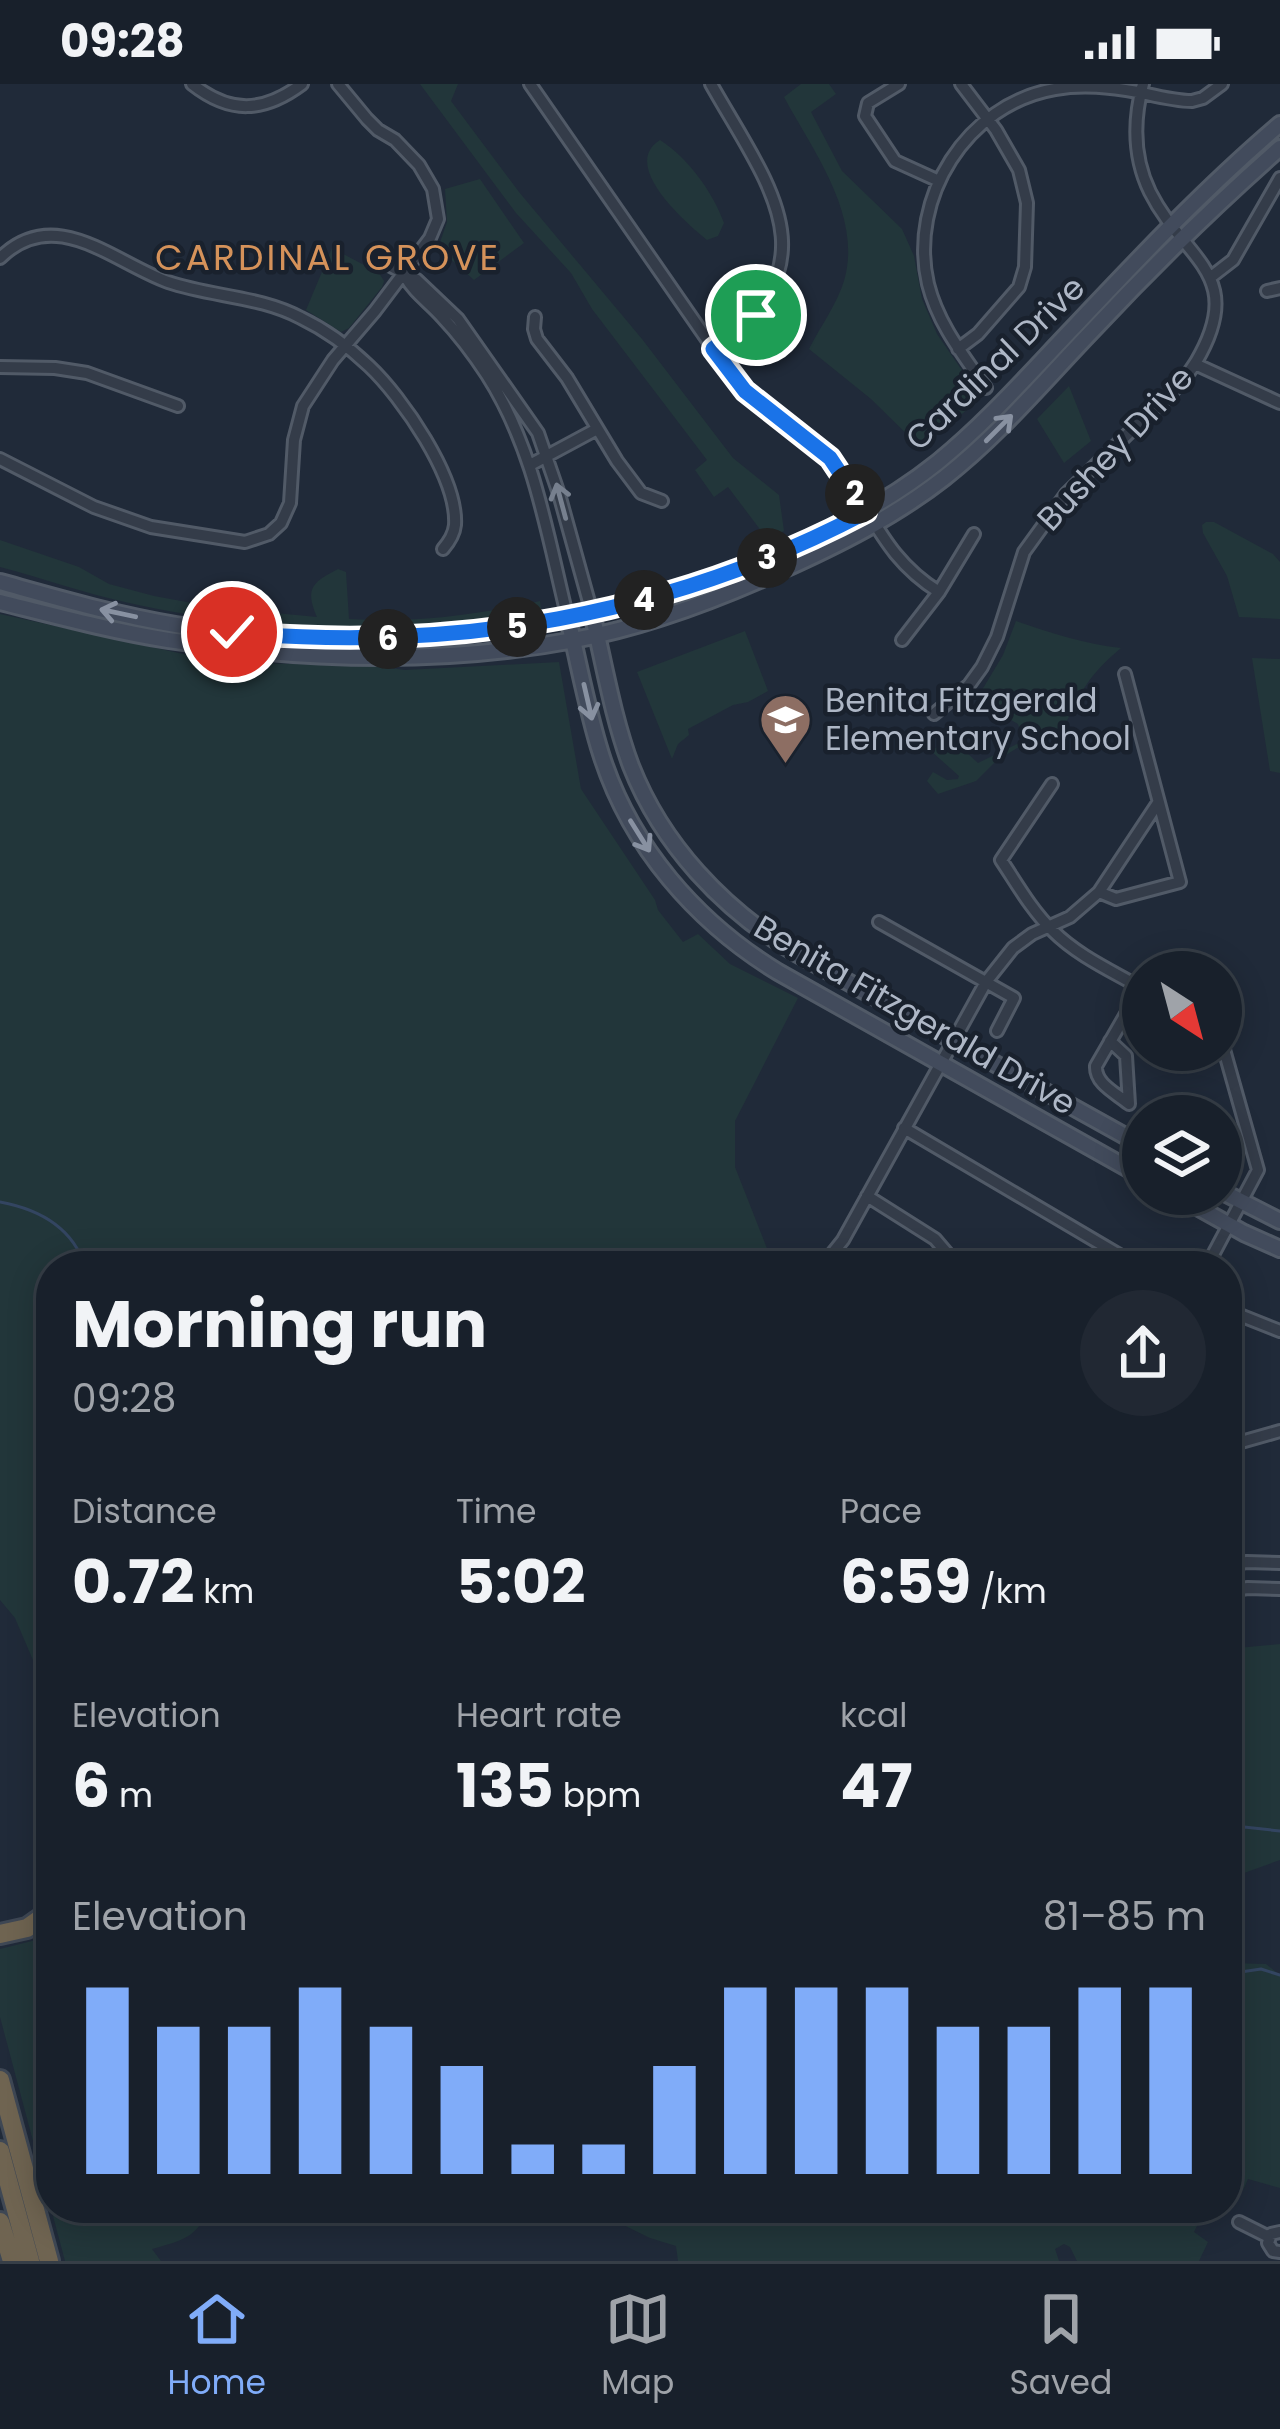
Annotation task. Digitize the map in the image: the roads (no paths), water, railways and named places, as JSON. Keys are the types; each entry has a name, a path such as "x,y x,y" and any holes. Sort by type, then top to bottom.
{"highway":[{"path":"0,1934 36,1922"},
{"path":"0,2080 36,2213"},
{"path":"0,2151 30,2261"},
{"path":"0,2222 12,2261"},
{"path":"39,2223 49,2261"}],"main road":[{"name":"Cardinal Drive","path":"0,602 163,639 292,654 434,655 573,640 727,594 870,518 968,436 1280,124"},
{"name":"Cardinal Drive","path":"1177,231 1280,148"},
{"name":"Cardinal Drive","path":"0,582 175,625 275,636 440,636 592,614 713,579 870,518"},
{"name":"Benita Fitzgerald Drive","path":"592,614 631,765 667,832 699,875 732,908 774,940 1122,1134"},
{"name":"Benita Fitzgerald Drive","path":"568,619 608,776 635,830 681,893 719,932 758,960 1122,1165"},
{"path":"1242,1202 1280,1221"},
{"path":"1211,1215 1280,1249"}],"street":[{"path":"192,84 213,100 233,106 285,97 302,84"},
{"path":"0,458 128,521 236,542 258,539 281,523 290,503 298,419 312,388 437,226 433,189 409,152 378,130 338,84"},
{"path":"530,84 745,391 830,458 885,543 909,570 939,592"},
{"path":"711,84 766,182 779,215 782,243 778,272 765,303 748,324 713,349"},
{"path":"898,84 868,103 865,116 895,161 939,181"},
{"path":"958,349 1015,294 1025,267 1027,203 1023,181 996,130 961,84"},
{"path":"986,388 939,316 925,268 925,232 939,181 959,148 987,119 1037,93 1074,85 1142,88 1192,100 1222,84"},
{"path":"1142,88 1136,126 1139,160 1150,192 1211,277 1233,260 1280,178"},
{"path":"0,258 30,239 46,235 75,238 172,283 296,315 345,346 386,385 429,446 454,511 454,533 443,550"},
{"path":"387,264 426,288 473,338 538,433 592,614"},
{"path":"404,274 486,373 519,434 568,619"},
{"name":"Bushey Drive","path":"934,714 969,685 991,652 1020,561 1050,512 1172,393 1195,364 1214,314 1211,277"},
{"path":"536,317 536,336 596,430 638,490 662,501"},
{"path":"1195,364 1280,403"},
{"path":"0,367 87,373 178,406"},
{"path":"530,465 596,430"},
{"path":"902,640 939,592 974,534"},
{"path":"1100,892 1116,899 1180,882 1125,674"},
{"path":"1052,784 1001,860 1047,927 1072,949 1122,977"},
{"path":"835,1251 986,982 1013,948 1070,917 1100,892 1158,803"},
{"path":"879,922 1014,998 997,1031"},
{"path":"1110,1041 1126,1056 1129,1104 1101,1082 1095,1071 1110,1041 1122,1021"},
{"path":"1242,1113 1258,1170 1242,1200"},
{"path":"904,1128 1113,1251"},
{"path":"867,1196 935,1239 945,1251"},
{"path":"1215,1251 1234,1215"},
{"path":"1242,1316 1280,1331"},
{"path":"1242,1442 1280,1431"},
{"path":"1242,1563 1280,1563"},
{"path":"1242,1589 1280,1589"},
{"path":"1241,2223 1274,2234 1269,2246 1280,2252"}],"waterway":[{"path":"0,1202 52,1222 78,1251"},
{"path":"1242,1828 1280,1831"},
{"path":"1242,1972 1261,1969 1280,1975"}],"place":[{"name":"Benita Fitzgerald Elementary School","path":"786,765"}],"district":[{"name":"CARDINAL GROVE","path":"328,257"}]}
